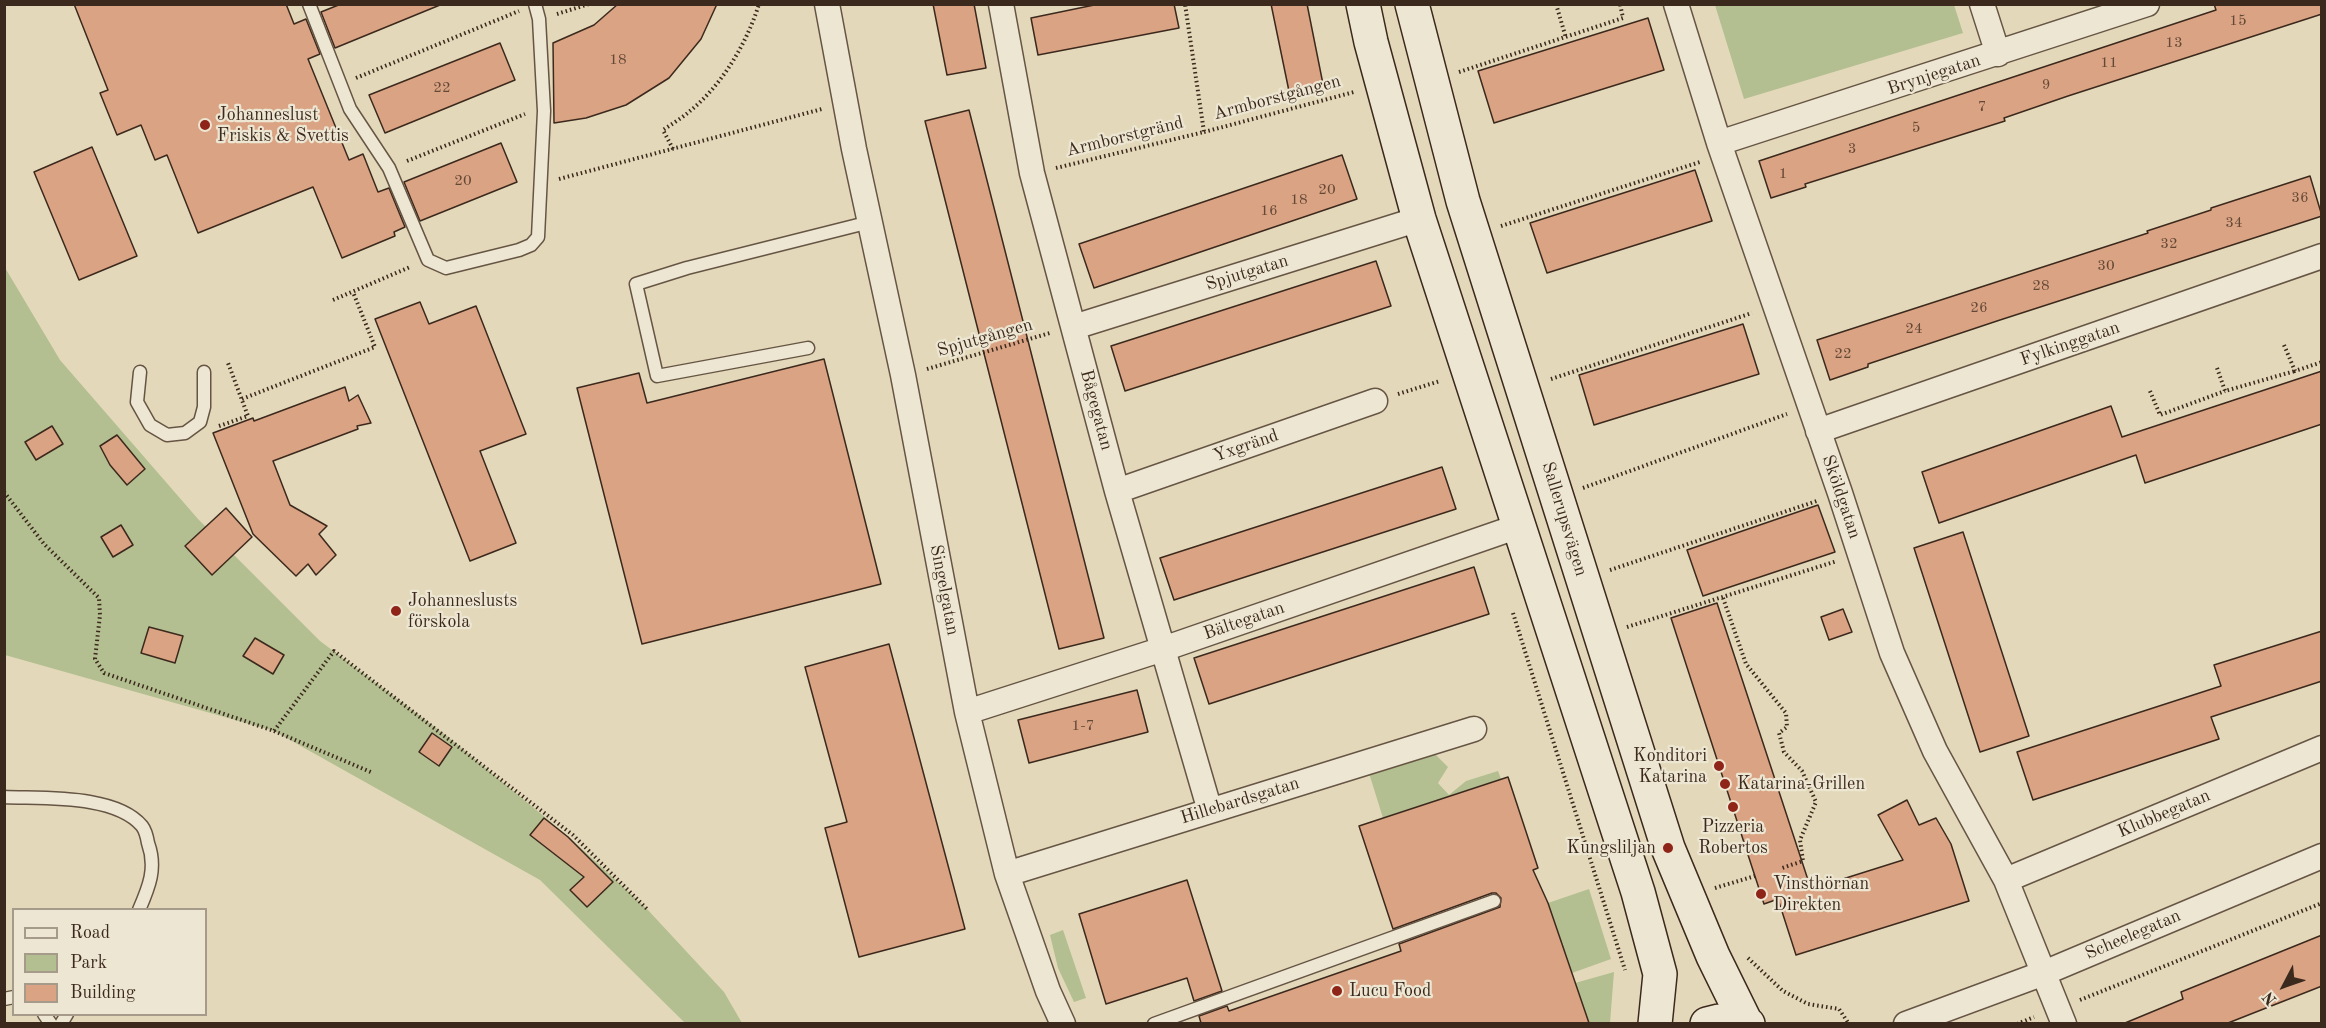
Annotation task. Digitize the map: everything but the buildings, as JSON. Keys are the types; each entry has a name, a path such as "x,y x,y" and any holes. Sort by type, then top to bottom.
{"main road":[{"path":"1363,4 1371,42 1419,219 1638,892 1660,974 1655,1023"},
{"name":"Sallerupsvägen","path":"1412,4 1463,201 1668,848 1713,956 1747,1023"},
{"name":"Sallerupsvägen","path":"1707,1023 1719,1021 1747,1023"}],"street":[{"name":"Singelgatan","path":"827,4 854,149 903,375 967,712 1007,874 1048,991 1063,1023"},
{"name":"Bågegatan","path":"1001,4 1032,173 1117,491 1210,811"},
{"name":"Sköldgatan","path":"1676,4 1721,149 1840,493 1892,653 1935,751 2006,880 2061,1016"},
{"path":"1982,4 1998,54"},
{"name":"Brynjegatan","path":"1721,149 2147,4"},
{"name":"Spjutgatan","path":"1074,327 1419,219"},
{"name":"Fylkinggatan","path":"1818,431 2322,256"},
{"name":"Yxgränd","path":"1117,491 1375,401"},
{"name":"Bältegatan","path":"967,712 1163,649 1519,526"},
{"name":"Hillebardsgatan","path":"1007,874 1474,729"},
{"name":"Klubbegatan","path":"2006,880 2322,748"},
{"name":"Scheelegatan","path":"1906,1023 1933,1017 2044,973 2322,856"}],"lane":[{"path":"309,4 350,109 389,168 428,260 446,268 519,250 531,245 538,237 544,111 539,19 535,4"},
{"path":"808,348 657,376 636,284 687,268 870,222"},
{"path":"140,372 137,402 150,425 167,435 185,433 201,420 204,407 204,372"},
{"path":"4,797 100,802 126,812 143,827 152,854 151,884 139,908"},
{"path":"1154,1023 1494,901"}],"path":[{"path":"539,19 589,4"},
{"path":"673,148 663,130 691,111 718,82 740,48 759,4"},
{"name":"Armborstgränd","path":"1032,173 1204,132 1185,4"},
{"path":"1556,4 1566,38"},
{"path":"1452,74 1623,18 1620,4"},
{"path":"340,84 522,9"},
{"name":"Armborstgången","path":"1204,132 1357,91"},
{"path":"542,184 846,103"},
{"path":"389,168 524,115 544,111"},
{"path":"1496,228 1721,149"},
{"path":"242,399 375,347 353,292"},
{"path":"1545,381 1775,305"},
{"name":"Spjutgången","path":"903,375 1074,327"},
{"path":"2284,345 2295,371"},
{"path":"2150,390 2160,415 2225,391 2322,362"},
{"path":"201,420 219,426 248,416 228,363"},
{"path":"2217,368 2225,391"},
{"path":"1375,401 1440,381"},
{"path":"1580,490 1810,406"},
{"path":"4,492 44,544 99,598 100,615 95,659 104,673 274,731 373,774"},
{"path":"1606,571 1840,493"},
{"path":"1623,628 1860,553"},
{"path":"1723,598 1746,664 1786,713 1787,727 1779,734 1784,752 1802,771 1816,802 1800,840 1803,861 1782,868"},
{"path":"274,731 334,651 573,835 647,909"},
{"path":"1706,891 1755,876"},
{"path":"2017,1023 2061,1016 2322,903"}],"green space":[{"path":"1715,5 1954,5 1963,33 1744,99"},
{"path":"4,266 60,360 198,519 320,641 448,737 569,837 647,909 724,992 742,1023 685,1023 540,880 274,731 5,655"},
{"path":"1434,753 1448,767 1438,783 1449,795 1466,781 1498,771 1501,779 1383,818 1369,773"},
{"path":"1589,889 1611,959 1572,973 1548,903"},
{"path":"1063,930 1086,998 1074,1002 1058,968 1050,935"},
{"path":"1614,972 1610,1023 1589,1023 1575,983"}],"place":[{"name":"Johanneslust Friskis & Svettis","path":"205,125"},
{"name":"Johanneslusts förskola","path":"396,611"},
{"name":"Konditori Katarina","path":"1719,766"},
{"name":"Katarina-Grillen","path":"1725,784"},
{"name":"Pizzeria Robertos","path":"1733,807"},
{"name":"Kungsliljan","path":"1668,848"},
{"name":"Vinsthörnan Direkten","path":"1761,894"},
{"name":"Lucu Food","path":"1337,991"}]}
